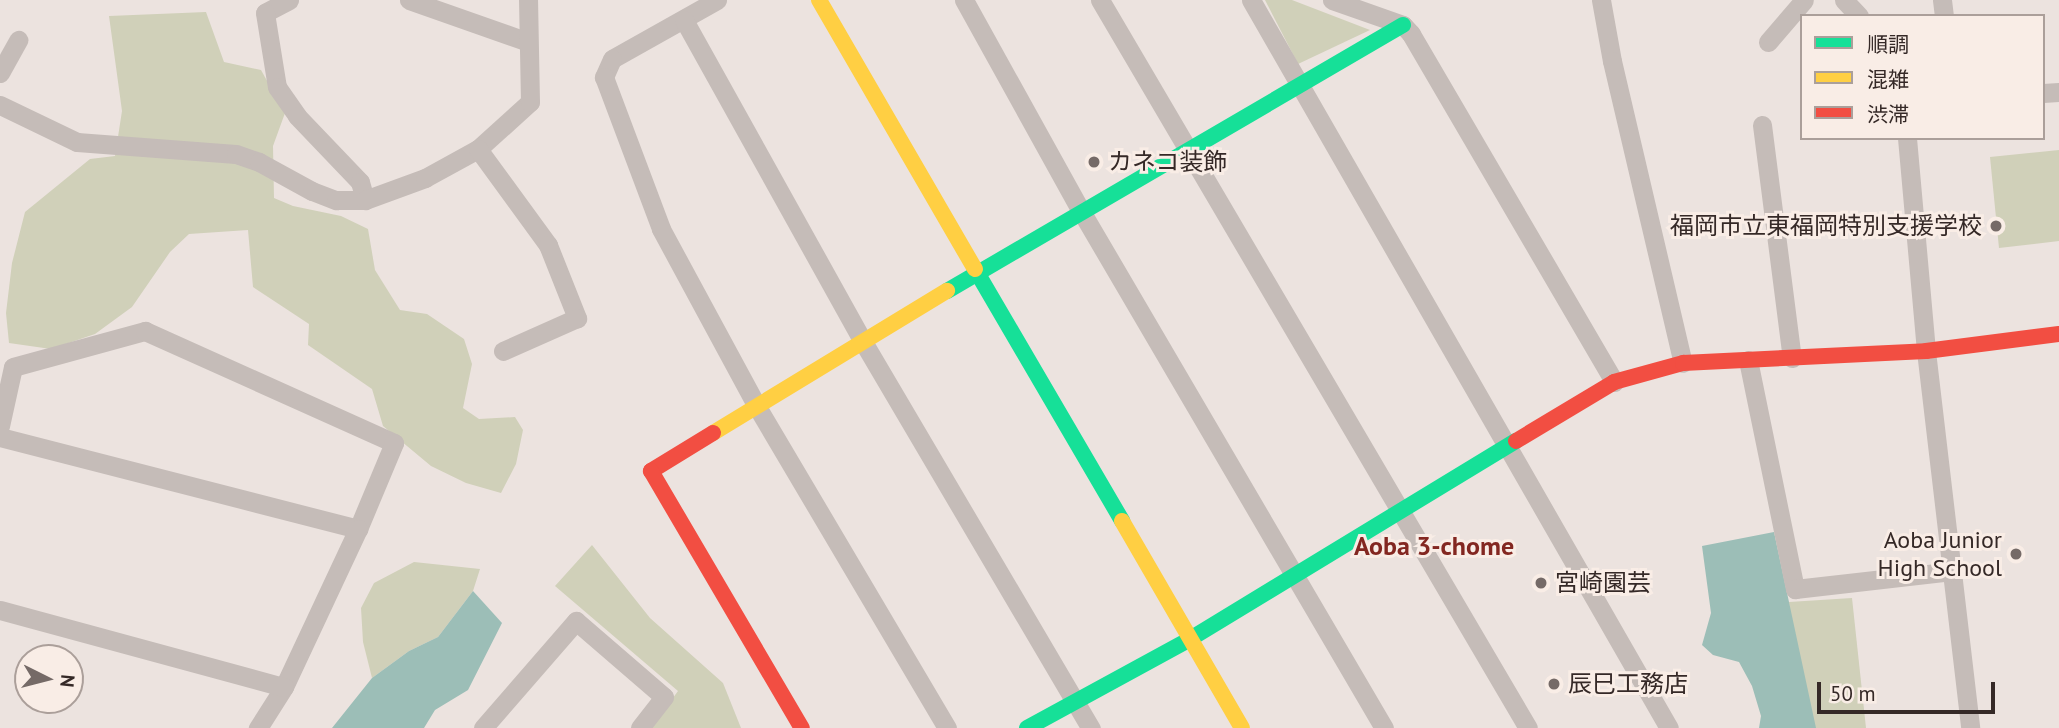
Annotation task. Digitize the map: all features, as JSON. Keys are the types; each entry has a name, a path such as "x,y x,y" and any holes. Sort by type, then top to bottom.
{"street":[{"path":"289,0 265,13 277,87 297,116 360,181 365,200"},
{"path":"409,0 528,42"},
{"path":"0,105 77,142 236,154 259,162 312,191 336,200 365,200 425,178 478,149 530,102 528,0"},
{"path":"717,0 612,59 604,77 661,229 756,405 947,728"},
{"path":"819,0 1242,728"},
{"path":"964,0 1082,211 1384,728"},
{"path":"1100,0 1528,728"},
{"path":"1251,0 1668,728"},
{"path":"1332,0 1403,25 1411,34 1614,383"},
{"path":"1601,0 1612,61 1683,363"},
{"path":"1768,42 1804,0"},
{"path":"1844,0 1857,14"},
{"path":"684,20 863,340 1091,728"},
{"path":"802,728 651,471 863,340 1403,25"},
{"path":"0,73 18,40"},
{"path":"1762,125 1792,358"},
{"path":"1907,140 1926,351 1970,728"},
{"path":"478,149 548,245 577,318 503,351"},
{"path":"0,426 13,367 145,331 394,443 358,529 284,687 258,728"},
{"path":"1027,728 1190,639 1614,383 1683,363 1926,351 2059,334"},
{"path":"1748,360 1795,589 1952,571"},
{"path":"0,438 358,529"},
{"path":"0,610 284,687"},
{"path":"482,728 576,621 664,697 640,728"}],"green space":[{"path":"1265,0 1292,0 1370,30 1298,64"},
{"path":"206,12 224,62 261,70 285,113 273,146 274,198 293,206 341,216 368,229 375,270 400,310 427,314 464,339 472,364 463,408 479,419 515,417 523,430 516,464 501,493 466,483 431,466 383,426 372,389 308,345 309,324 253,287 248,230 189,234 170,252 132,307 95,334 51,349 9,343 6,313 12,263 25,212 90,159 115,156 122,111 109,16"},
{"path":"2059,150 2059,241 1999,248 1990,157"},
{"path":"592,545 650,618 723,683 741,728 651,728 678,691 555,586"},
{"path":"414,562 480,569 473,591 438,637 409,651 372,678 363,642 361,608 374,583"},
{"path":"1852,598 1866,728 1797,728 1789,602"}],"water":[{"path":"1774,532 1816,728 1759,728 1761,716 1752,686 1739,662 1713,655 1702,645 1711,613 1702,546"},
{"path":"473,591 502,623 468,690 435,710 424,728 332,728 372,678 409,651 438,637"}],"traffic: fast":[{"path":"947,291 1403,25"},
{"path":"975,269 1122,521"},
{"path":"1027,728 1190,639 1516,441"}],"traffic: slow":[{"path":"819,0 975,269"},
{"path":"713,433 947,291"},
{"path":"1122,521 1242,728"}],"traffic: jam":[{"path":"1516,441 1614,382 1683,363 1926,351 2059,334"},
{"path":"713,433 651,471 802,728"}],"place":[{"name":"カネコ装飾","path":"1094,162"},
{"name":"福岡市立東福岡特別支援学校","path":"1996,226"},
{"name":"Aoba Junior High School","path":"2016,554"},
{"name":"宮崎園芸","path":"1541,583"},
{"name":"辰巳工務店","path":"1554,684"}],"district":[{"name":"Aoba 3-chome","path":"1434,546"}]}
